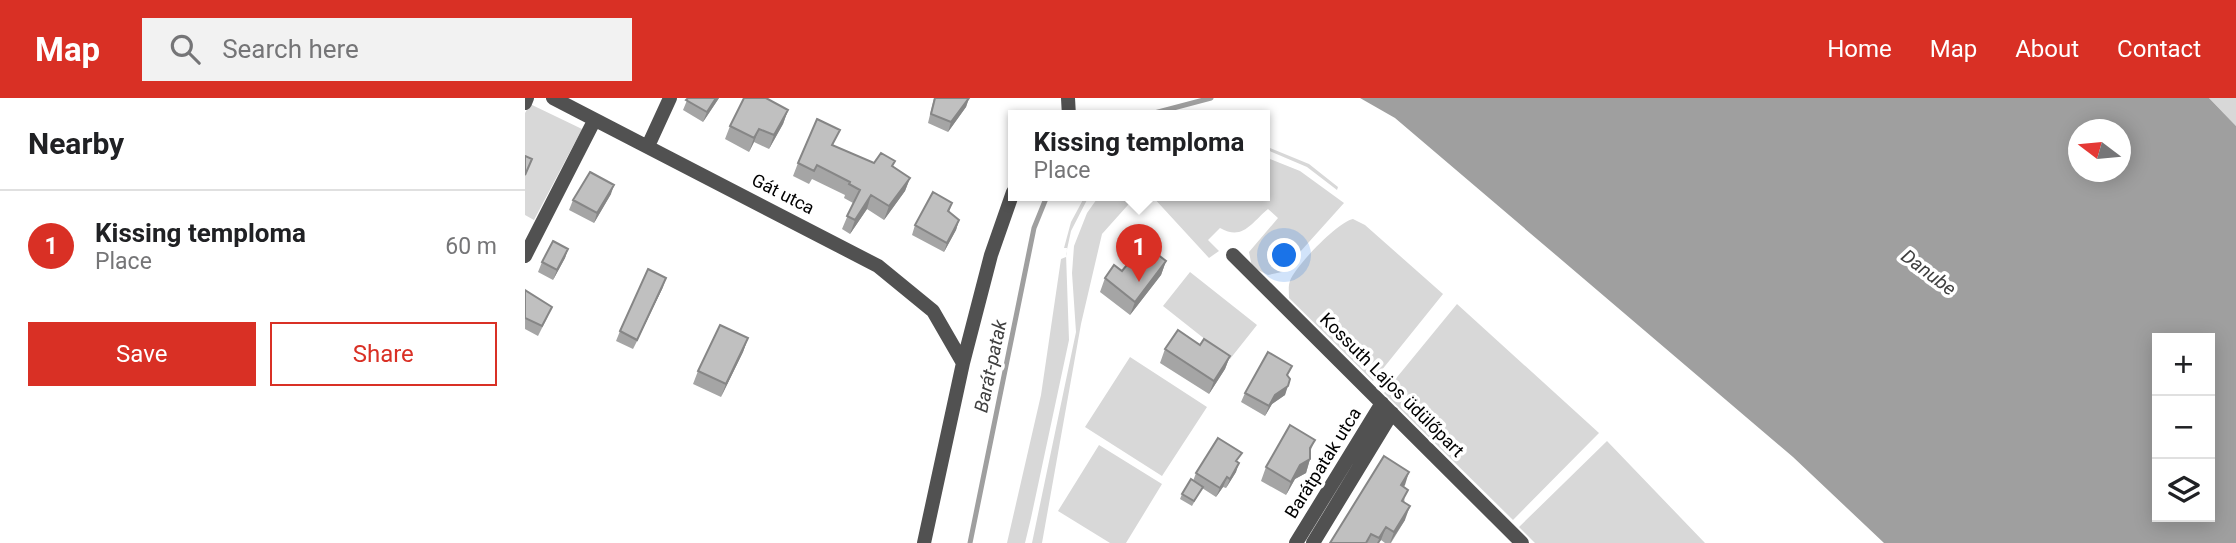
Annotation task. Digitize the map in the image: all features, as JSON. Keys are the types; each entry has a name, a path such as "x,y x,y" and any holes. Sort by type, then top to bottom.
{"street":[{"name":"Gát utca","path":"553,98 878,265 933,312 963,363"},
{"path":"649,146 670,98"},
{"path":"525,256 594,121"},
{"path":"924,543 963,363 991,255 1010,201"},
{"name":"Kossuth Lajos üdülőpart","path":"1233,255 1523,543"},
{"name":"Barátpatak utca","path":"1296,543 1387,408"},
{"name":"Barátpatak utca","path":"1313,543 1387,408"}],"shaded area":[{"path":"2209,98 2236,98 2236,126"},
{"path":"530,104 582,129 534,220 525,215 525,113"},
{"path":"1270,148 1309,164 1338,187 1337,190 1307,167 1270,151"},
{"path":"1270,159 1300,171 1344,203 1282,272 1268,275 1252,267 1249,252 1278,218 1268,209 1241,231 1220,228 1208,240 1219,251 1209,258 1157,201 1270,201"},
{"path":"1082,201 1086,201 1071,231 1067,251 1067,248 1064,248 1071,222"},
{"path":"1095,201 1132,201 1102,234 1081,324 1042,543 1032,543 1076,332 1072,273 1074,246 1087,213"},
{"path":"1353,219 1365,225 1443,294 1373,381 1289,298 1290,281 1300,265 1338,227"},
{"path":"1066,256 1069,340 1025,543 1007,543 1041,395 1061,259"},
{"path":"1190,272 1257,325 1230,359 1163,306"},
{"path":"1457,304 1599,433 1513,520 1384,393"},
{"path":"1130,357 1207,407 1162,476 1085,427"},
{"path":"1607,441 1705,543 1535,543 1519,527"},
{"path":"1099,445 1162,484 1126,543 1110,543 1058,511"}],"water":[{"name":"Danube","path":"1360,98 2209,98 2236,126 2236,543 1884,543 1793,457 1395,118"}],"building":[{"path":"716,98 707,112 686,100"},
{"path":"744,98 766,98 788,110 774,135 759,129 754,138 730,126"},
{"path":"935,98 969,98 951,122 931,114"},
{"path":"817,119 840,130 832,145 874,163 881,153 895,161 892,166 910,178 889,206 871,195 855,220 847,216 860,190 817,165 814,171 798,163"},
{"path":"525,156 532,159 525,175"},
{"path":"590,172 614,185 597,213 573,200"},
{"path":"933,192 952,203 948,211 959,220 947,243 915,225"},
{"path":"553,241 568,249 557,270 542,262"},
{"path":"1144,244 1166,261 1135,302 1105,278 1114,265 1122,271"},
{"path":"648,269 666,278 637,340 620,331"},
{"path":"525,290 552,307 542,326 525,318"},
{"path":"720,325 748,338 726,384 698,371"},
{"path":"1178,330 1200,345 1204,339 1230,356 1214,381 1165,349"},
{"path":"1268,352 1292,366 1287,375 1290,379 1288,386 1275,395 1269,406 1245,393"},
{"path":"1290,425 1315,440 1310,448 1310,459 1300,465 1291,482 1266,467"},
{"path":"1218,438 1242,453 1230,479 1227,477 1220,488 1196,473"},
{"path":"1384,456 1409,472 1401,485 1408,490 1402,501 1410,506 1394,532 1386,527 1379,538 1371,534 1366,543 1330,543"},
{"path":"1191,479 1203,487 1194,501 1182,494"}],"waterway":[{"name":"Barát-patak","path":"1166,110 1211,98"},
{"name":"Barát-patak","path":"970,543 1034,228 1045,201"}],"place":[{"name":"Kissing temploma","path":"1139,282"}]}
